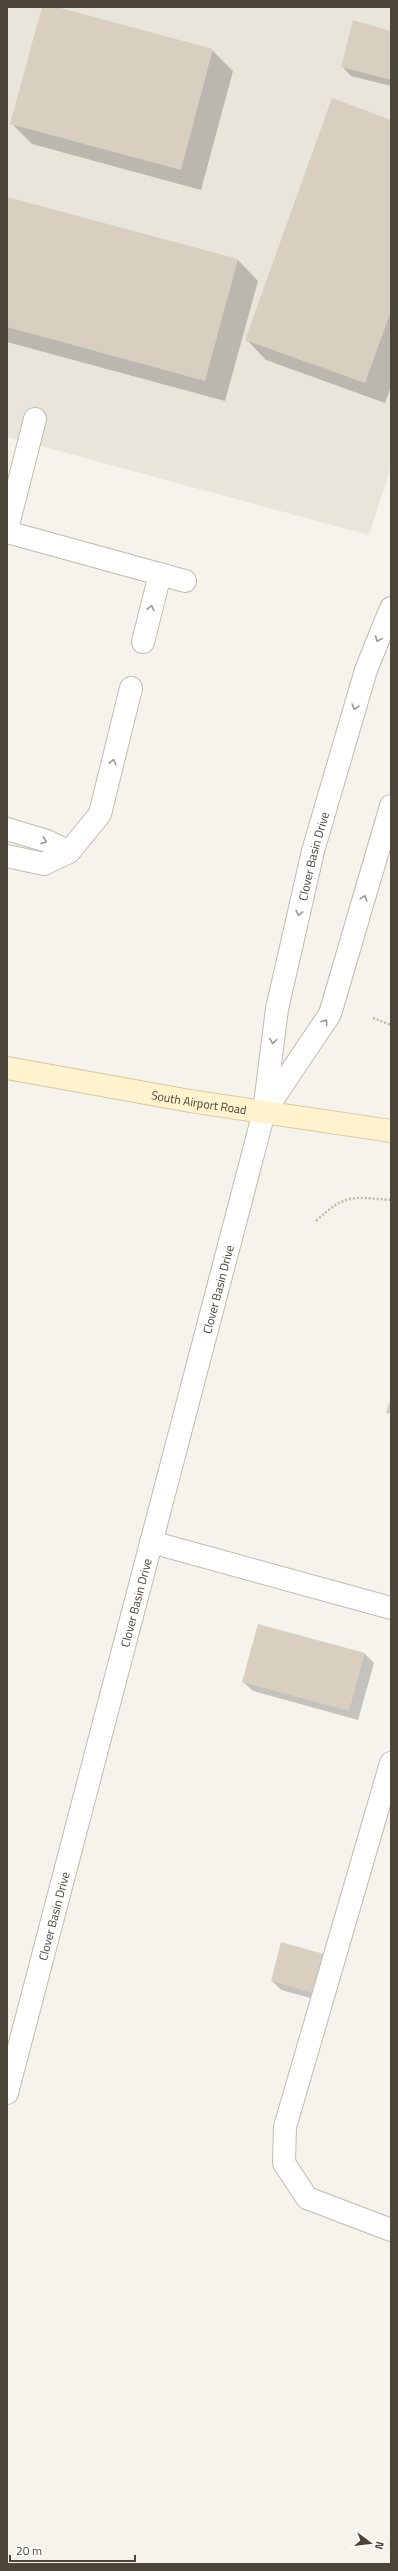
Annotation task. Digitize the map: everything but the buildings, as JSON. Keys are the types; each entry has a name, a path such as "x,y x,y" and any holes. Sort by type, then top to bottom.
{"main road":[{"name":"South Airport Road","path":"7,1068 264,1112 391,1131"}],"street":[{"path":"35,419 7,530 185,581"},
{"path":"143,642 160,574"},
{"name":"Clover Basin Drive","path":"7,2093 264,1112 276,1009 313,851 366,670 391,608"},
{"path":"7,856 44,864 68,852 100,814 131,688"},
{"name":"Clover Basin Drive","path":"264,1112 330,1014 391,806"},
{"path":"7,829 46,841 68,852"},
{"path":"151,1542 391,1608"},
{"path":"391,1763 285,2127 284,2163 307,2198 391,2230"}],"path":[{"path":"373,1018 391,1025"},
{"path":"316,1221 336,1203 347,1198 391,1200"}],"shaded area":[{"path":"7,7 391,7 391,467 369,535 7,437"}]}
